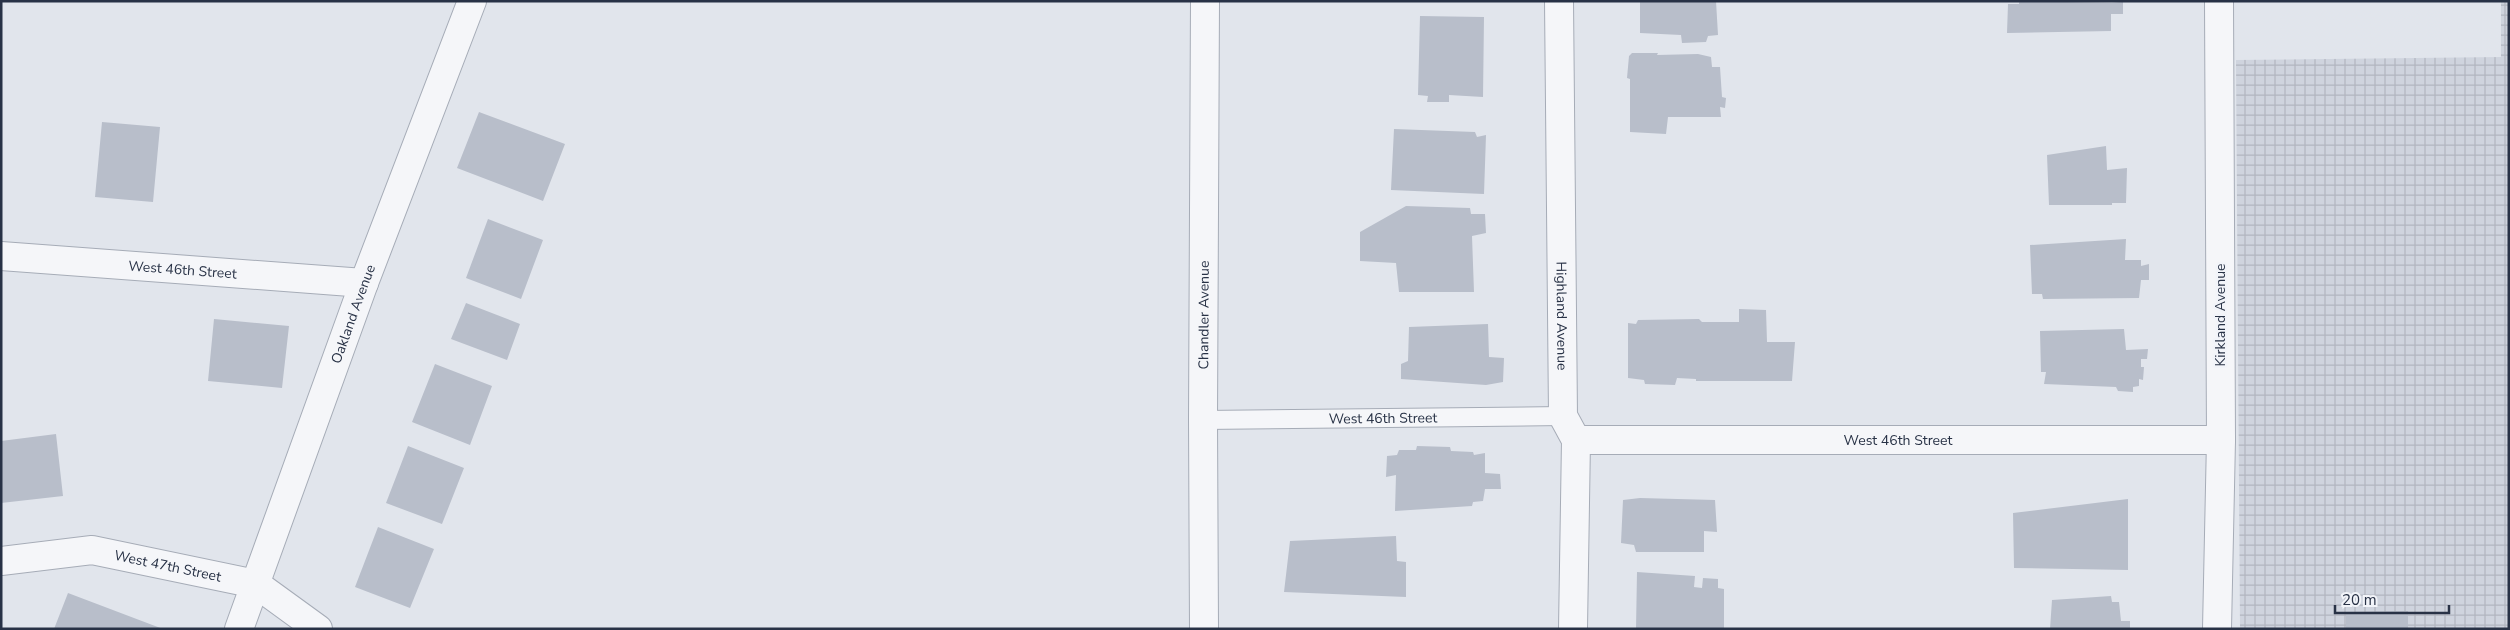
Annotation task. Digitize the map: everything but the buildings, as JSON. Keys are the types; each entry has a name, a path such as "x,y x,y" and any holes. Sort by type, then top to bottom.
{"street":[{"name":"Oakland Avenue","path":"240,629 364,283 472,1"},
{"name":"Chandler Avenue","path":"1204,629 1205,1"},
{"name":"Highland Avenue","path":"1559,1 1563,416 1576,440 1573,629"},
{"name":"Kirkland Avenue","path":"2217,629 2221,440 2219,1"},
{"name":"West 46th Street","path":"1,256 364,283"},
{"name":"West 46th Street","path":"1576,440 2221,440"},
{"name":"West 47th Street","path":"1,561 92,550 256,584 318,629"}],"lane":[{"name":"West 46th Street","path":"1203,420 1563,416"}],"shaded area":[{"path":"2501,1 2509,1 2509,629 2240,629 2236,60 2501,57"}]}
